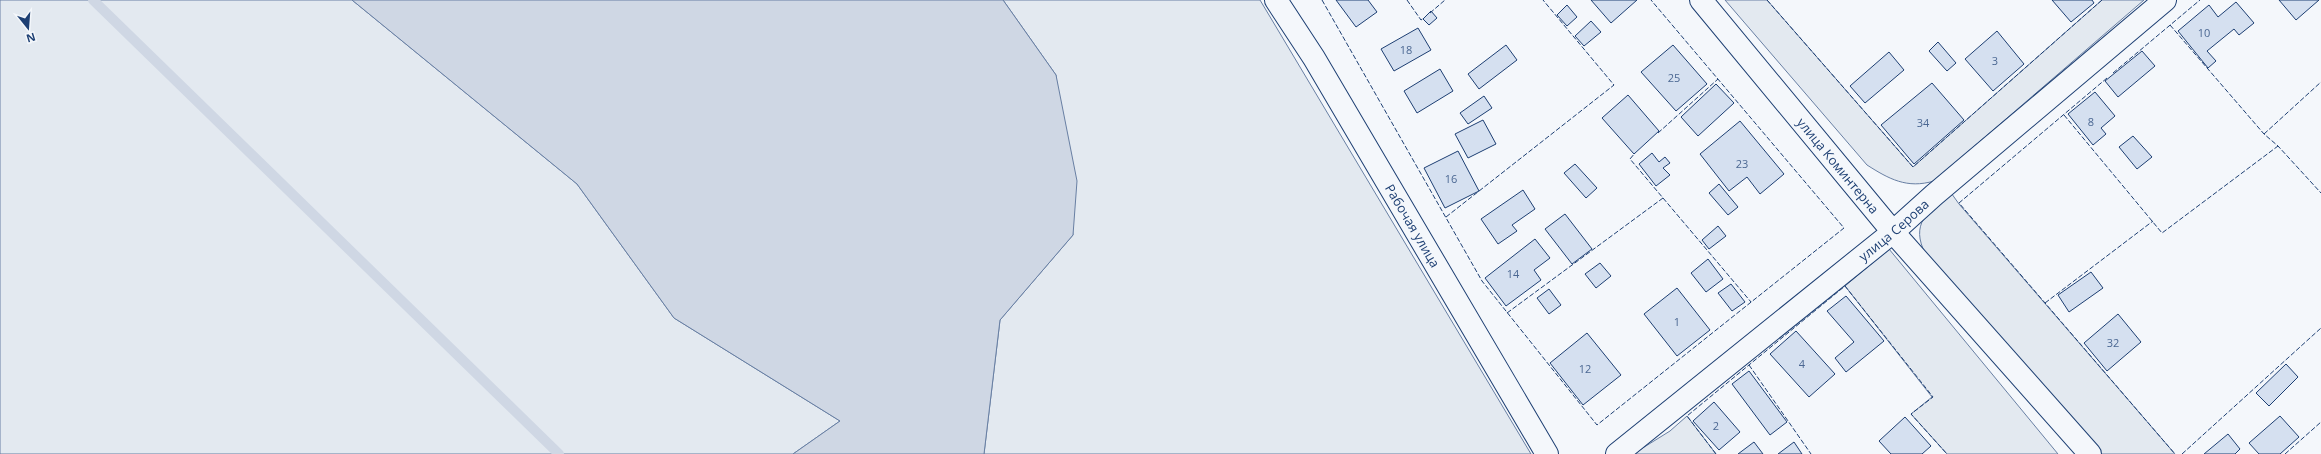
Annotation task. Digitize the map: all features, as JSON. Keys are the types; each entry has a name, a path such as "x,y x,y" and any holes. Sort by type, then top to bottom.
{"street":[{"name":"Рабочая улица","path":"1276,0 1314,58 1547,454"},
{"name":"улица Коминтерна","path":"1701,0 1894,232 2090,454"},
{"name":"улица Серова","path":"1617,454 1894,232 1934,195 2165,0"}],"shaded area":[{"path":"0,0 352,0 577,184 674,318 840,421 793,454 0,454"},
{"path":"352,0 1003,0 1056,75 1077,181 1073,235 1000,320 984,454 793,454 840,421 674,318 577,184"},
{"path":"1003,0 1260,0 1531,454 984,454 1000,320 1073,235 1056,75"},
{"path":"1725,0 1767,0 1913,167 2102,0 2144,0 1934,181 1915,184 1899,181 1883,175 1867,165"},
{"path":"1949,190 1959,204 2175,454 2086,454 1926,255 1921,244 1921,226 1928,212"},
{"path":"1889,249 2058,454 1947,454 1911,414 1932,397 1845,286"},
{"path":"1687,416 1716,454 1633,454 1670,431"}],"building":[{"path":"1336,0 1368,0 1377,12 1356,27"},
{"path":"1591,0 1637,0 1611,23"},
{"path":"2052,0 2092,0 2094,3 2071,22"},
{"path":"2279,0 2319,0 2296,20"},
{"path":"2236,2 2254,23 2239,35 2234,29 2207,51 2216,61 2208,68 2178,31 2209,5 2218,17"},
{"path":"1567,5 1577,17 1567,26 1557,15"},
{"path":"1431,11 1437,18 1429,25 1423,19"},
{"path":"1591,21 1601,32 1584,46 1575,36"},
{"path":"1418,28 1431,50 1394,71 1381,49"},
{"path":"1997,31 2024,64 1993,91 1965,59"},
{"path":"1938,42 1956,63 1947,71 1929,51"},
{"path":"1506,45 1517,60 1479,89 1468,74"},
{"path":"1673,45 1707,84 1676,111 1641,72"},
{"path":"2142,51 2155,66 2118,97 2105,81"},
{"path":"1889,52 1904,70 1865,103 1850,86"},
{"path":"1440,69 1453,91 1417,113 1404,91"},
{"path":"1932,83 1964,120 1914,164 1881,125"},
{"path":"1716,84 1734,103 1698,136 1681,117"},
{"path":"2095,92 2115,116 2101,128 2106,134 2093,145 2068,114"},
{"path":"1628,95 1659,131 1634,154 1602,118"},
{"path":"1484,96 1492,108 1468,124 1460,113"},
{"path":"1483,120 1496,144 1468,158 1455,134"},
{"path":"1740,121 1784,174 1760,194 1747,177 1729,191 1700,154"},
{"path":"2133,136 2152,157 2137,169 2119,147"},
{"path":"1458,151 1479,191 1445,208 1424,168"},
{"path":"1652,153 1659,162 1665,157 1670,163 1663,168 1670,175 1656,186 1639,164"},
{"path":"1575,164 1597,188 1586,198 1564,173"},
{"path":"1719,184 1738,207 1728,215 1709,193"},
{"path":"1523,190 1535,209 1512,225 1517,231 1498,244 1481,219"},
{"path":"1565,214 1592,249 1572,264 1545,229"},
{"path":"1718,226 1726,236 1709,249 1702,240"},
{"path":"1535,239 1550,258 1534,270 1541,280 1506,306 1485,278"},
{"path":"1708,259 1723,279 1706,292 1691,273"},
{"path":"1600,263 1611,276 1596,288 1585,274"},
{"path":"2091,272 2103,288 2069,312 2058,295"},
{"path":"1731,284 1745,302 1732,311 1718,293"},
{"path":"1677,288 1710,330 1677,356 1644,314"},
{"path":"1549,289 1561,305 1549,314 1537,298"},
{"path":"1846,296 1884,341 1846,372 1835,358 1854,342 1827,311"},
{"path":"2118,314 2141,342 2107,371 2084,343"},
{"path":"1796,331 1835,374 1809,397 1770,354"},
{"path":"1587,333 1621,375 1583,405 1550,363"},
{"path":"2286,364 2298,377 2269,406 2256,393"},
{"path":"1749,371 1787,422 1770,435 1732,384"},
{"path":"1714,402 1740,432 1719,450 1693,421"},
{"path":"2280,416 2299,437 2280,454 2259,454 2249,443"},
{"path":"1905,417 1931,446 1922,454 1891,454 1879,441"},
{"path":"2228,434 2240,449 2235,454 2204,454"},
{"path":"1754,442 1763,454 1738,454"},
{"path":"1794,442 1802,454 1778,454"}],"waterway":[{"path":"93,0 559,454"}],"fence":[{"path":"1322,0 1482,281 1597,425 1844,228 1651,0"},
{"path":"1407,0 1421,20 1424,18"},
{"path":"1430,13 1445,0"},
{"path":"1446,217 1614,85 1543,0"},
{"path":"1767,0 1913,167 2102,0"},
{"path":"2113,73 2200,0"},
{"path":"2170,25 2264,134 2278,146 2321,193"},
{"path":"2107,78 1959,203 2175,454"},
{"path":"1658,133 1718,79"},
{"path":"2264,134 2321,82"},
{"path":"2064,115 2162,233 2278,146"},
{"path":"1507,313 1663,198 1630,159 1635,153"},
{"path":"1663,198 1751,302"},
{"path":"2045,303 2153,221"},
{"path":"1716,454 1687,416 1845,286 1933,397 1911,414 1947,454"},
{"path":"2182,454 2321,328"},
{"path":"1749,365 1811,454"},
{"path":"2285,454 2321,422"}]}
